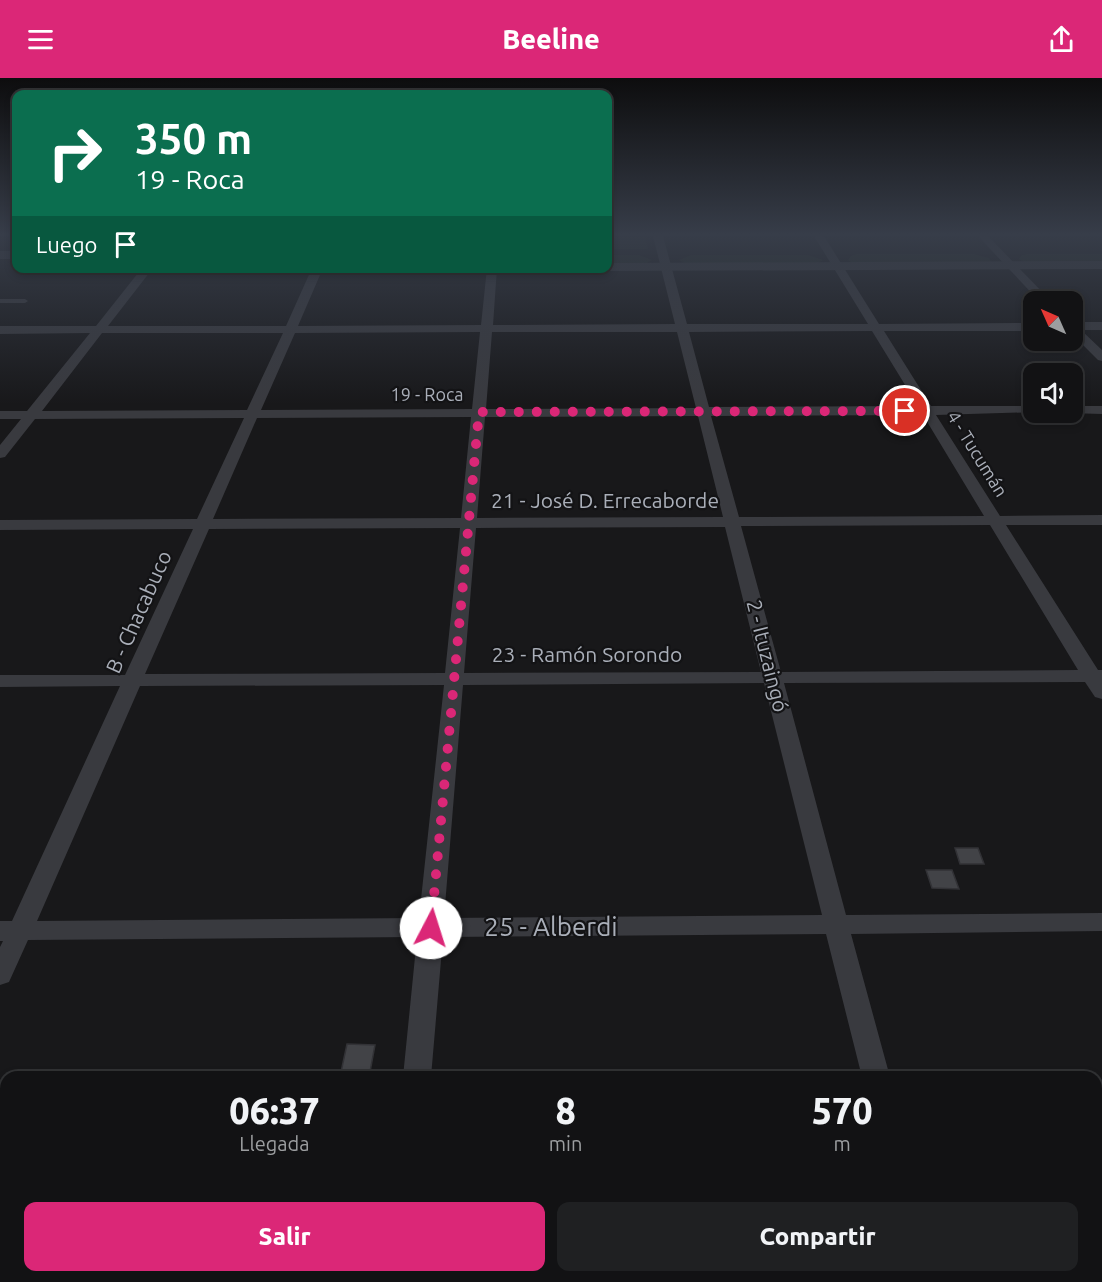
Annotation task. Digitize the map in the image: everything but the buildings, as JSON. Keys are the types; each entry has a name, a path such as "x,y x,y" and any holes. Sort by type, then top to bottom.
{"street":[{"path":"0,454 129,292"},
{"name":"B - Chacabuco","path":"0,975 10,931 132,681 307,292"},
{"path":"418,1071 490,292"},
{"name":"2 - Ituzaingó","path":"674,292 874,1071"},
{"name":"4 - Tucumán","path":"854,292 995,520 1099,682"},
{"path":"1083,327 1102,326"},
{"path":"0,330 1023,327"},
{"path":"1083,338 1102,357"},
{"name":"19 - Roca","path":"0,415 1023,410"},
{"path":"1083,410 1102,410"},
{"name":"21 - José D. Errecaborde","path":"0,525 1102,520"},
{"name":"23 - Ramón Sorondo","path":"0,681 773,678 1099,682"},
{"name":"25 - Alberdi","path":"10,931 1102,922"}],"lane":[{"path":"0,301 25,301"}],"route":[{"path":"431,928 479,412 905,411"}]}
